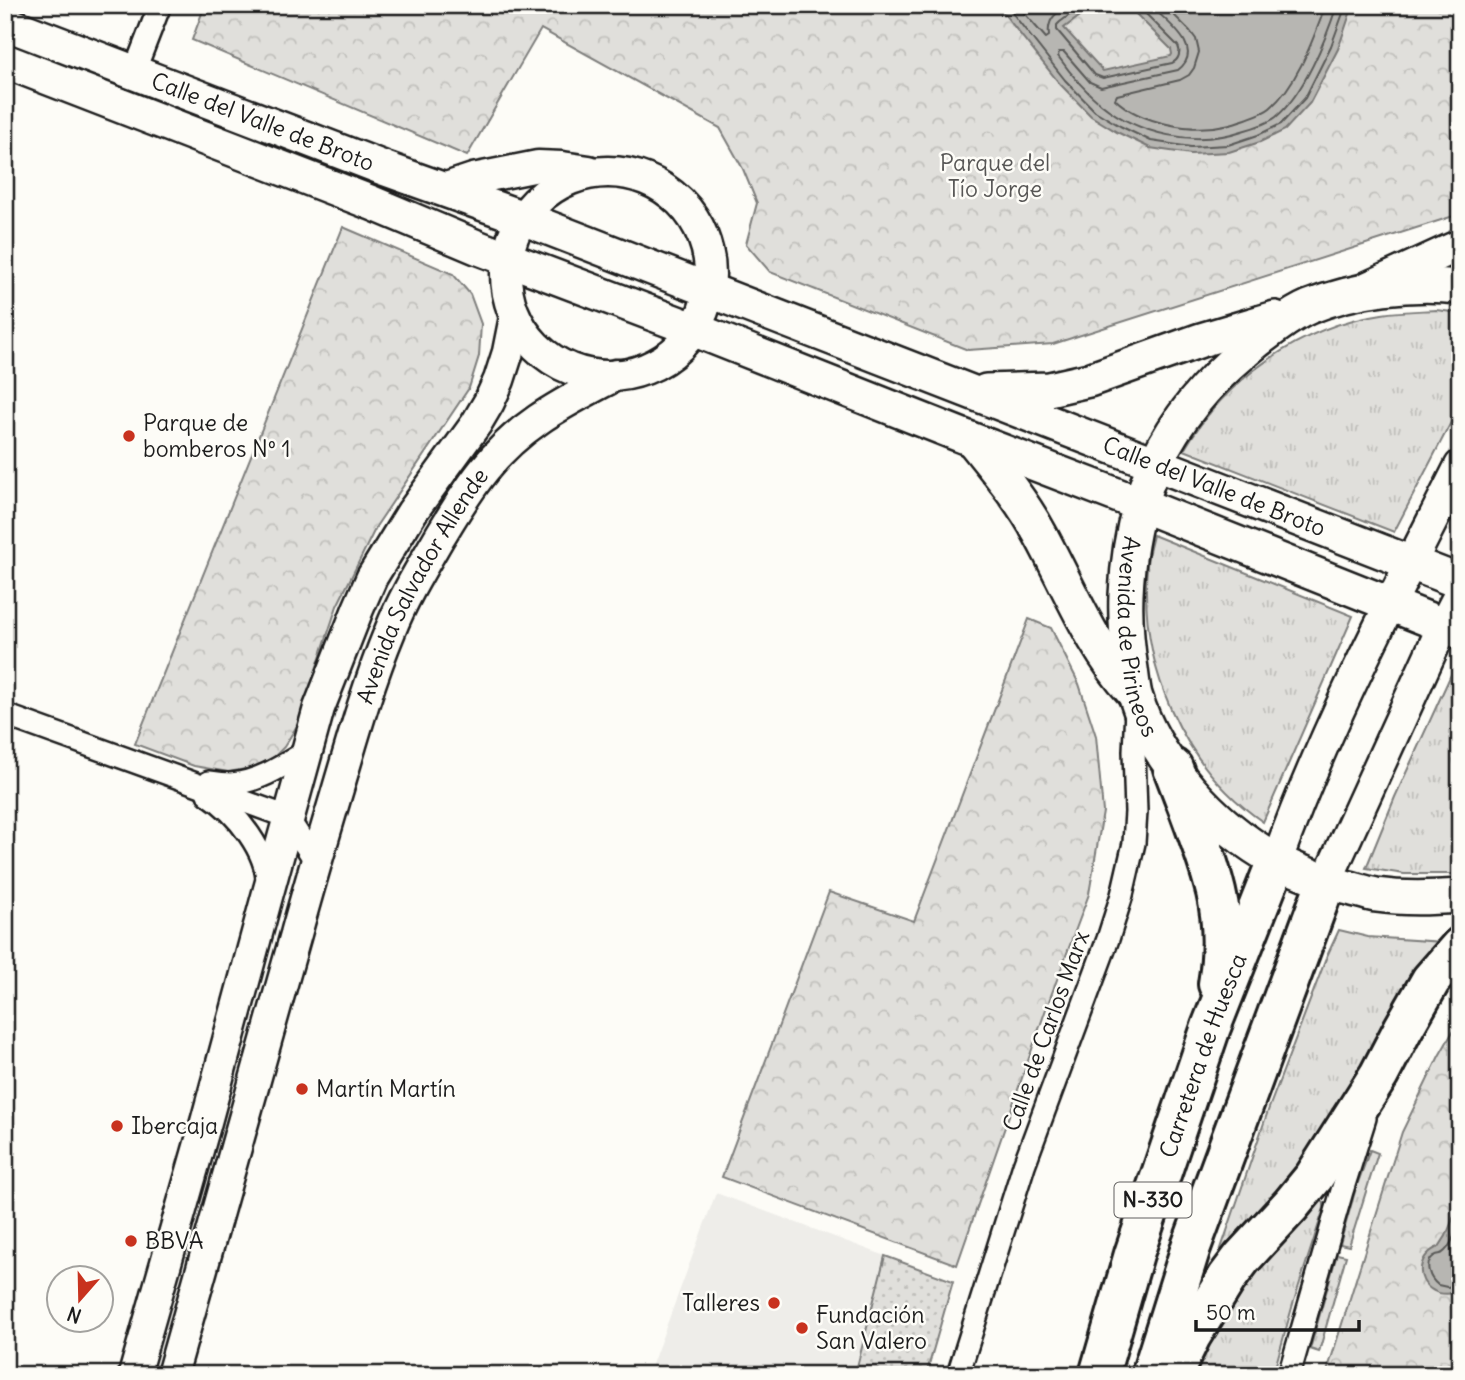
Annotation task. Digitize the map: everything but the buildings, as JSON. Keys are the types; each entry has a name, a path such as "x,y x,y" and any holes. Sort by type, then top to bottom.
{"highway":[{"path":"1173,768 1216,892 1221,967 1212,1027"},
{"name":"Carretera de Huesca","path":"1099,1375 1135,1254 1212,1027 1277,860"},
{"name":"N-330","path":"1151,1375 1191,1247 1326,882"},
{"path":"1172,1375 1191,1336 1227,1278 1314,1177 1379,1075 1431,980 1460,947"}],"main road":[{"name":"Calle del Valle de Broto","path":"5,23 386,169 523,218 1460,582"},
{"name":"Calle del Valle de Broto","path":"5,61 1139,503 1451,629"},
{"path":"443,189 473,179 538,166 562,167 596,173 624,173 644,179 663,188 684,207 700,230 711,270 704,309 693,330 678,348 664,359 641,370 616,375 600,376 570,369 556,362 532,343 515,317 506,280 507,258 513,235 535,203 550,190 580,176 596,173"},
{"name":"Avenida de Pirineos","path":"1460,245 1353,293 1308,308 1252,345 1212,380 1189,405 1169,436 1139,503 1129,552 1125,611 1136,696 1149,727 1173,768 1203,804 1238,835 1277,860 1326,882 1373,894 1424,899 1460,896"},
{"name":"Avenida de Pirineos","path":"1353,293 1400,286 1460,287"},
{"name":"Calle del Valle de Broto","path":"970,391 1024,391 1089,380 1201,340 1308,308"},
{"name":"Avenida Salvador Allende","path":"134,1375 319,708 372,577 412,513 489,402 508,352 515,317"},
{"name":"Avenida Salvador Allende","path":"172,1375 316,862 361,709 390,630 406,596 461,501 484,469 509,442 546,413 616,375"},
{"path":"973,440 1027,511 1117,675 1136,696"},
{"path":"1277,860 1289,826 1354,678 1460,466"},
{"path":"1326,882 1451,629 1460,593"}],"street":[{"path":"134,72 160,5"},
{"name":"Calle de Carlos Marx","path":"958,1375 1024,1165 1108,939 1124,887 1134,843 1136,812 1136,696"},
{"path":"5,715 258,806 289,820 316,862"},
{"path":"186,780 231,784 251,780 307,751"},
{"path":"186,780 218,801 235,816 245,830 265,867 266,900"},
{"path":"1289,1375 1342,1191 1379,1075"},
{"path":"206,1122 223,1143 237,1150"}],"shaded area":[{"name":"Fundación San Valero","path":"716,1193 953,1281 926,1375 648,1375"}],"green space":[{"name":"Parque del Tío Jorge","path":"205,5 1460,5 1460,214 1053,344 968,350 770,272 746,244 757,203 743,169 720,128 541,29 467,156 192,40"},
{"path":"343,227 453,274 470,294 481,324 479,356 469,388 377,525 337,606 298,724 284,747 272,759 252,768 228,772 194,766 135,744"},
{"path":"1436,310 1460,313 1460,405 1394,532 1184,450 1221,400 1268,360 1295,344 1352,320 1389,313"},
{"path":"1153,535 1353,616 1263,822 1234,799 1209,772 1188,742 1171,710 1150,640 1146,603 1147,562"},
{"path":"1029,619 1051,628 1079,684 1096,736 1103,812 1089,894 957,1265 722,1177 829,892 914,921"},
{"path":"1460,655 1460,874 1404,874 1366,868 1395,797"},
{"path":"1339,930 1368,937 1443,942 1388,1021 1361,1066 1329,1133 1213,1272 1269,1108"},
{"path":"1460,1019 1460,1375 1326,1375 1402,1132"},
{"path":"1370,1150 1378,1153 1349,1246 1340,1244 1356,1188"},
{"path":"1320,1199 1324,1208 1273,1375 1194,1375 1228,1298"},
{"path":"1337,1254 1346,1256 1319,1352 1310,1349"},
{"path":"885,1256 953,1281 926,1375 855,1375"}],"water":[{"path":"997,5 1095,5 1064,28 1103,71 1172,54 1171,49 1127,5 1353,5 1338,49 1310,103 1285,130 1229,152 1191,154 1150,148 1091,116 1060,84"},
{"path":"1460,1201 1460,1290 1456,1293 1439,1293 1427,1286 1421,1274 1421,1267 1427,1255 1439,1247 1446,1236"}],"place":[{"name":"Parque de bomberos Nº 1","path":"129,436"},
{"name":"Martín Martín","path":"302,1089"},
{"name":"Ibercaja","path":"117,1126"},
{"name":"BBVA","path":"131,1241"},
{"name":"Talleres","path":"774,1303"},
{"name":"Fundación San Valero","path":"802,1328"}]}
